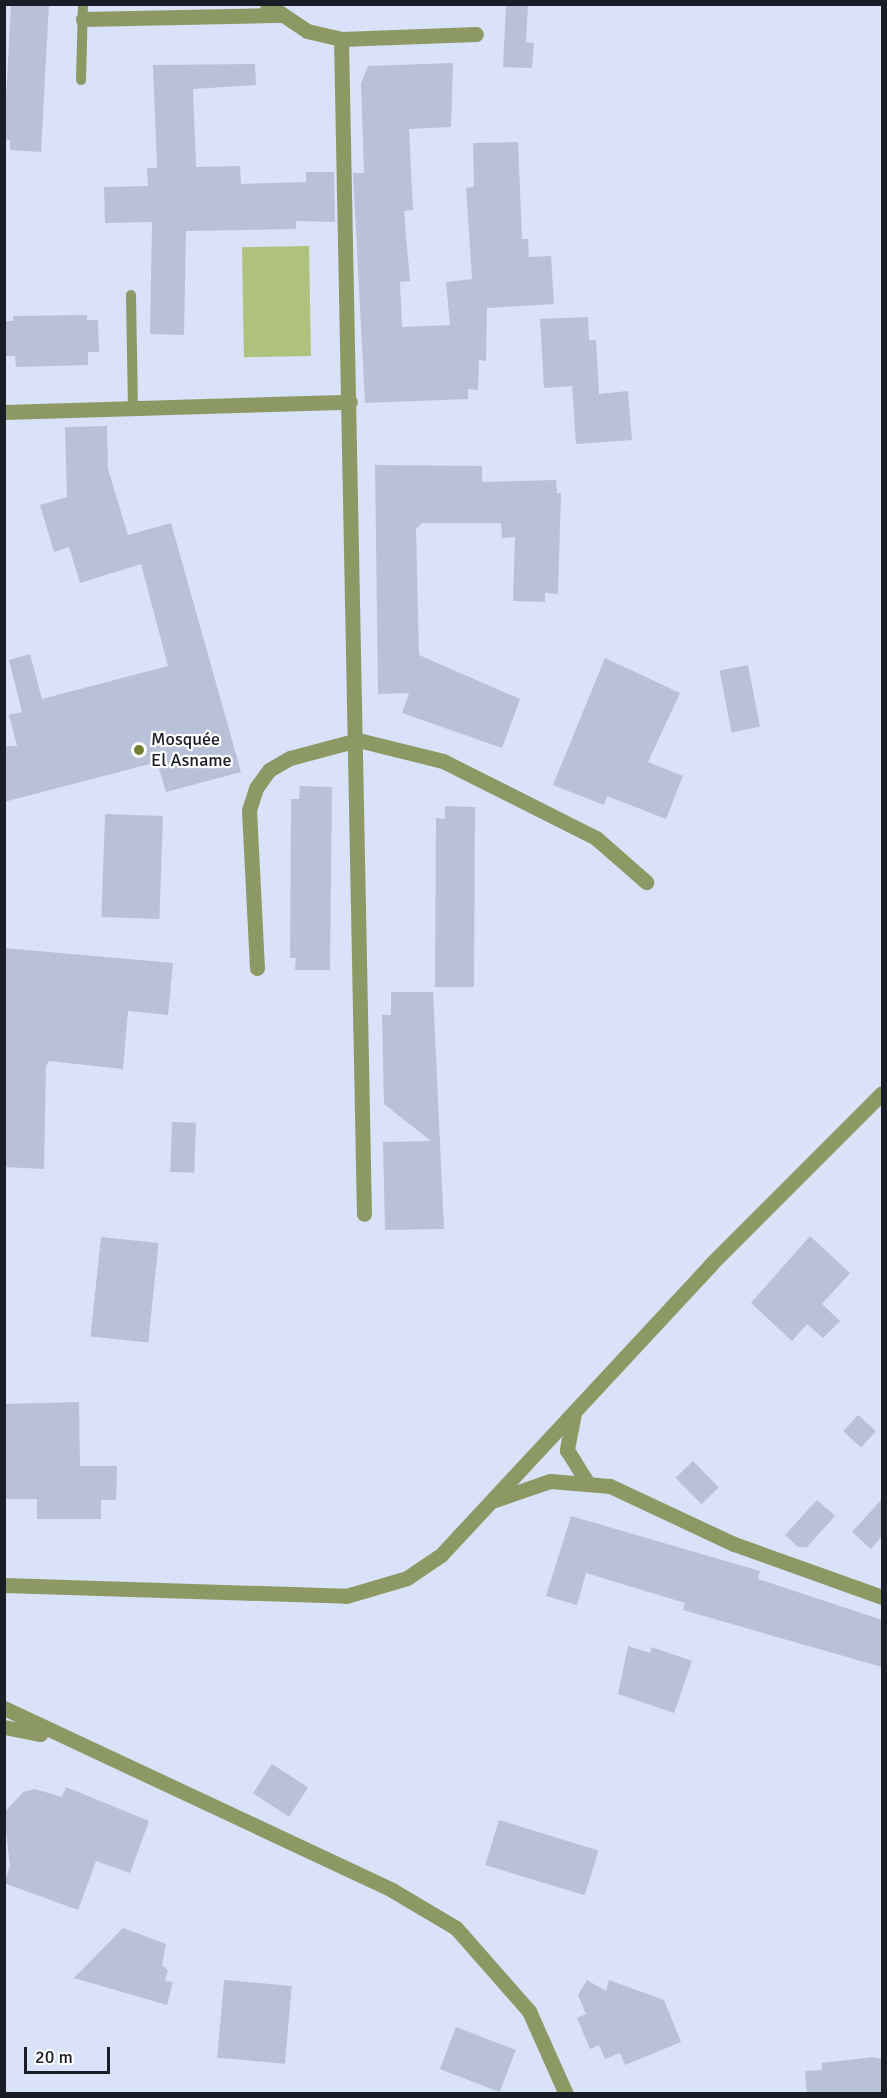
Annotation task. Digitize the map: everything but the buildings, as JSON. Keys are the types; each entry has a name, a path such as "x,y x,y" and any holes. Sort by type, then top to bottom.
{"street":[{"path":"267,4 307,31 342,39 476,34"},
{"path":"83,12 282,15"},
{"path":"342,39 358,740 364,1214"},
{"path":"4,412 350,402"},
{"path":"257,968 249,810 256,788 270,770 290,758 358,740 443,761 596,838 646,882"},
{"path":"4,1586 346,1596 407,1578 441,1555 576,1407 882,1094"},
{"path":"576,1407 567,1429 567,1450 586,1481"},
{"path":"487,1503 522,1487 586,1481 655,1504 734,1544 882,1598"},
{"path":"4,1708 67,1742 392,1890 456,1928 528,2011 566,2094"},
{"path":"4,1727 67,1742"}],"lane":[{"path":"81,80 83,12"},
{"path":"131,295 133,409"}],"green space":[{"path":"309,246 311,356 244,357 242,247"}],"place":[{"name":"Mosquée El Asname","path":"139,750"}]}
